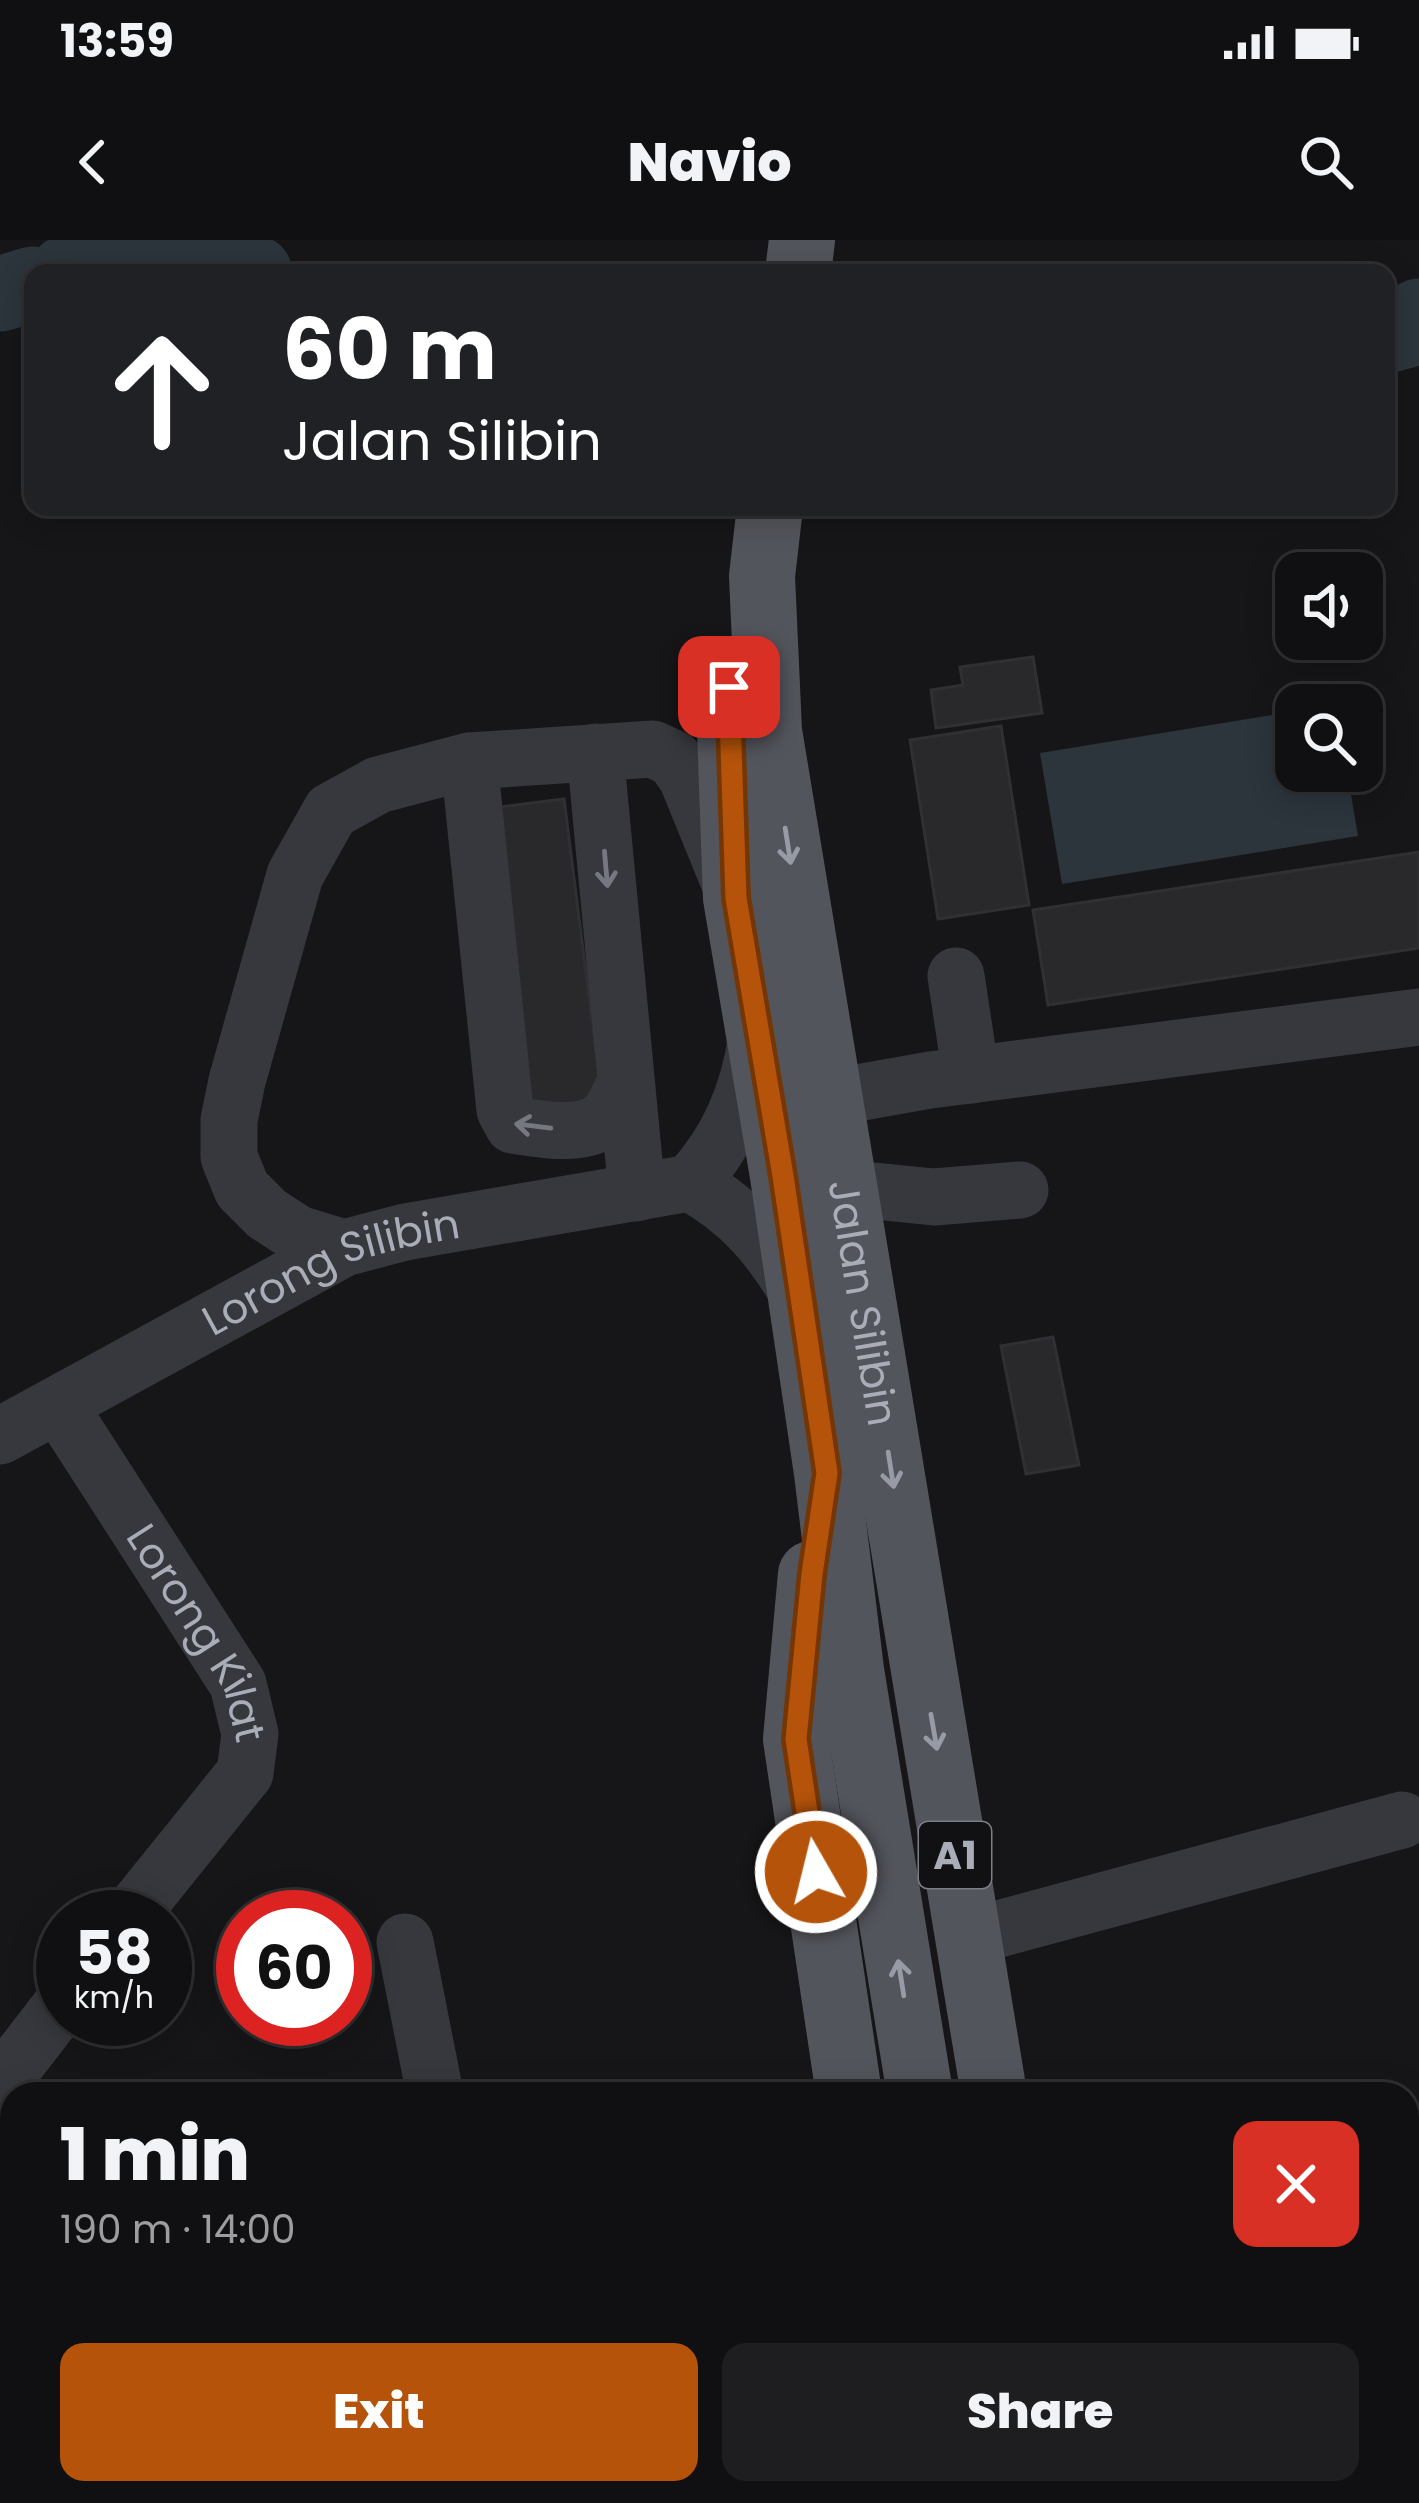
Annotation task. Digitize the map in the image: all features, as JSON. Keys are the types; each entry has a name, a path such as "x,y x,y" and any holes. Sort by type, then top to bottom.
{"main road":[{"name":"Jalan Silibin","path":"737,516 744,589 992,2082"},
{"name":"Jalan Silibin","path":"767,516 744,589 736,898 801,1298 851,1670 918,2082"},
{"path":"801,1298 815,1214 844,1189"},
{"path":"827,1473 796,1739 847,2082"},
{"path":"958,2082 954,2026 972,1955"}],"street":[{"path":"344,1248 298,1234 267,1214 242,1189 229,1157 229,1120 237,1082 295,875 331,811 378,784 469,761 653,749 674,759 686,778 736,898"},
{"path":"595,752 626,1082 663,1188"},
{"path":"469,761 505,1110 513,1125 569,1130 596,1125 609,1115 626,1082"},
{"path":"956,976 971,1075"},
{"path":"829,1098 1419,1017"},
{"path":"663,1188 721,1146 745,1094 758,1028"},
{"path":"663,1188 717,1197 749,1226 801,1298"},
{"name":"Lorong Silibin","path":"0,1436 344,1248 405,1232 663,1188"},
{"path":"844,1189 934,1197 1020,1190"},
{"name":"Lorong Kilat","path":"58,1406 238,1684 250,1734 245,1773 151,1890"},
{"path":"972,1955 1402,1820"},
{"path":"405,1942 432,2082"},
{"path":"2,2082 36,2038"}],"shaded area":[{"path":"1275,714 1275,792 1351,792 1358,836 1062,884 1040,753"}],"building":[{"path":"1033,657 1042,713 936,728 931,690 963,685 960,667"},
{"path":"1001,726 1029,905 938,919 910,740"},
{"path":"564,799 602,1099 522,1109 484,809"},
{"path":"1419,852 1419,948 1048,1005 1033,910"},
{"path":"1053,1337 1079,1465 1026,1474 1001,1346"}],"waterway":[{"path":"93,264 160,242 227,264"},
{"path":"0,294 24,287"},
{"path":"1395,334 1408,330 1419,316"},
{"path":"1408,330 1419,354"}],"route":[{"path":"729,687 736,898 827,1473 796,1739 816,1872"}]}
